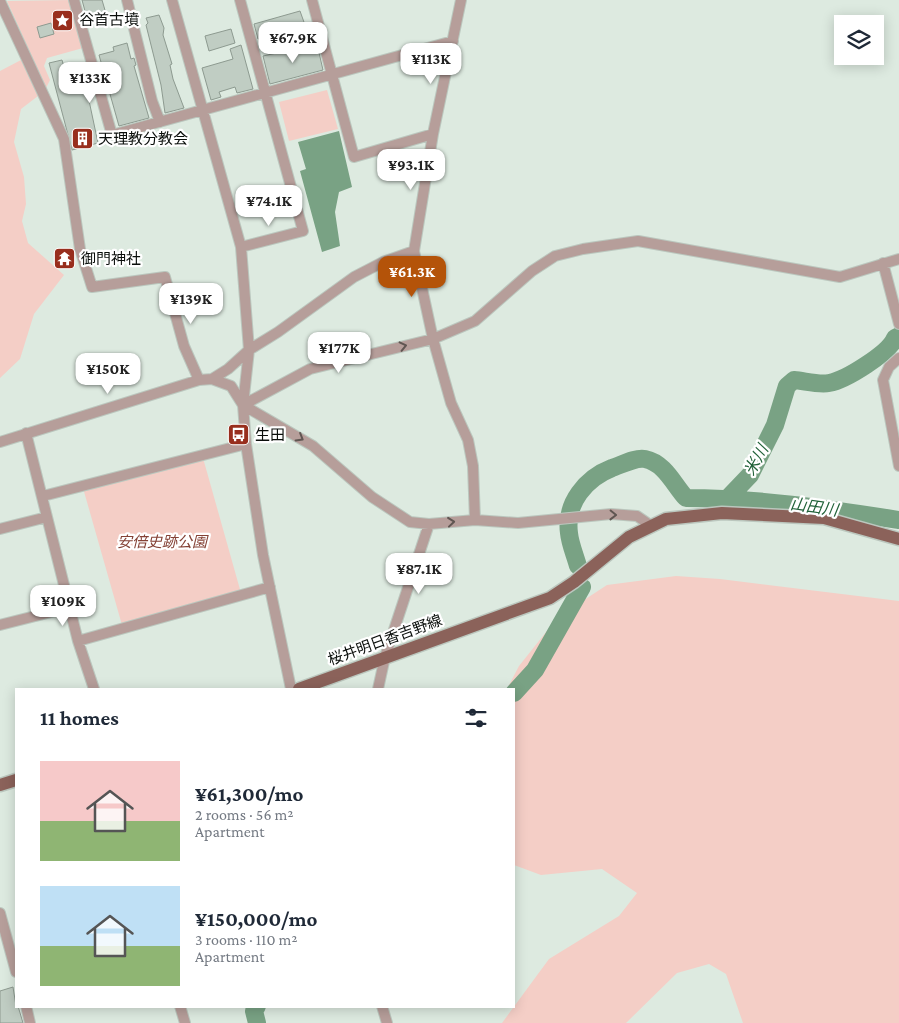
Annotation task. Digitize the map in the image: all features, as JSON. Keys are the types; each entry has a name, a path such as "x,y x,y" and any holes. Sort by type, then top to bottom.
{"main road":[{"name":"桜井明日香吉野線","path":"302,688 550,598 574,582 629,537 650,525 666,519 712,514 824,518 899,538"},
{"path":"0,785 15,780"}],"street":[{"path":"74,0 112,135 453,41"},
{"path":"127,0 152,101 160,122"},
{"path":"172,0 240,247 249,350 243,405 246,444 263,555 291,688"},
{"path":"240,0 303,231 240,247"},
{"path":"312,0 354,157 433,134"},
{"path":"461,0 433,134 414,251 433,340 451,403 468,440 473,466 475,520"},
{"path":"0,2 64,139 80,249 92,287 165,277 184,346 199,380"},
{"path":"243,405 310,369 433,340 476,321 532,271 555,256 612,243 638,240 840,276 899,259"},
{"path":"212,379 228,369 249,350 278,332 354,277 383,262 414,251"},
{"path":"883,263 899,324"},
{"path":"899,358 888,367 883,380 899,466"},
{"path":"0,442 199,380 212,379 230,386 243,405 313,446 372,497 410,522 429,524 475,520 518,522 611,514 637,516 650,525"},
{"path":"26,433 78,641 94,688"},
{"path":"43,496 246,444"},
{"path":"0,529 47,517"},
{"path":"378,688 386,657 429,524"},
{"path":"78,641 270,587"},
{"path":"0,625 71,608"},
{"path":"0,913 15,969"},
{"path":"26,1008 30,1023"},
{"path":"181,1008 185,1023"},
{"path":"383,1008 387,1023"}],"green space":[{"path":"71,0 83,48 47,58 44,66 50,80 46,88 7,1"},
{"path":"21,60 38,96 21,109 14,142 24,177 26,204 22,221 28,243 64,275 34,314 20,359 0,378 0,71"},
{"path":"327,90 338,129 289,141 279,102"},
{"name":"安倍史跡公園","path":"203,458 241,593 122,625 83,488"},
{"path":"676,576 720,579 899,601 899,1023 743,1023 726,974 709,964 677,973 626,1023 502,1023 515,1008 515,1005 549,959 619,916 637,893 602,869 541,875 515,865 515,688 508,688 519,666 558,617 607,585"}],"shaded area":[{"path":"339,131 352,187 339,192 335,212 340,246 322,252 300,171 306,169 298,142"}],"building":[{"path":"82,0 102,0 107,17 88,22"},
{"path":"300,11 305,25 258,39 254,24"},
{"path":"159,15 172,64 170,65 173,79 184,108 165,113 161,85 146,25 148,23 146,18"},
{"path":"51,23 54,34 40,38 37,27"},
{"path":"231,29 235,43 209,51 205,36"},
{"path":"127,43 131,59 134,58 136,65 134,66 149,118 119,126 99,55 114,51 113,47"},
{"path":"317,44 323,70 270,84 263,56"},
{"path":"241,45 253,89 237,93 235,87 219,92 221,97 211,100 202,68 233,59 230,49"},
{"path":"62,60 68,81 84,77 98,143 72,150 49,63"},
{"path":"13,987 15,1008 19,1008 23,1023 0,1023 0,991"}],"waterway":[{"name":"米川","path":"728,498 750,475 775,425 787,386 794,380 829,383 846,377 876,358 899,336"},
{"name":"米川","path":"578,566 569,533 570,512 574,502 579,493 594,478 612,468 637,459 645,459 658,465 669,475 686,498 766,502 899,520"},
{"name":"米川","path":"515,692 535,670 582,587"},
{"name":"米川","path":"256,1008 254,1011 257,1023"}],"place":[{"name":"谷首古墳","path":"63,20"},
{"name":"天理教分教会","path":"82,139"},
{"name":"御門神社","path":"65,259"},
{"name":"生田","path":"239,435"}],"water label":[{"name":"山田川","path":"814,507"}]}
